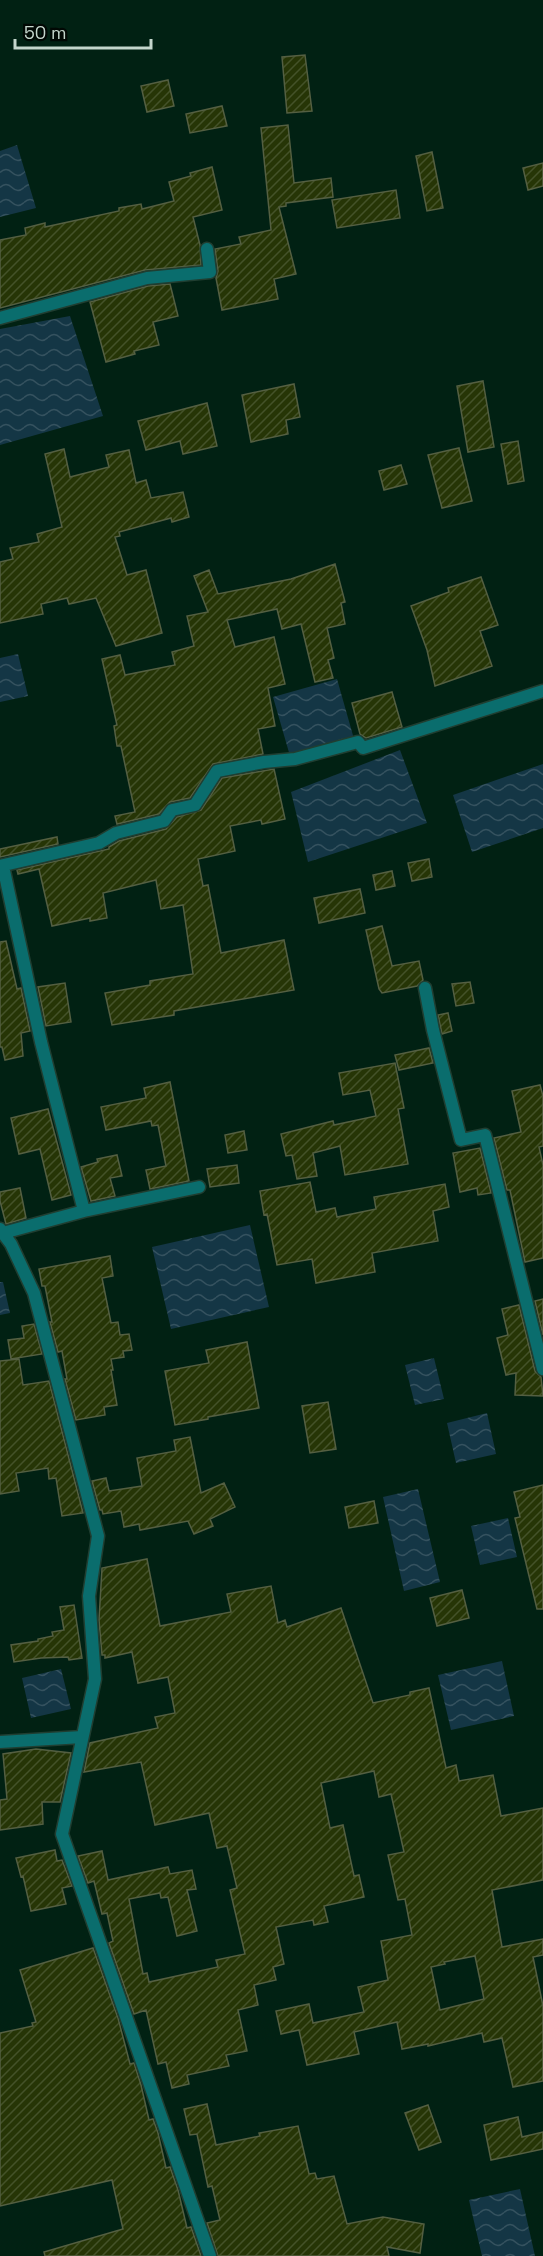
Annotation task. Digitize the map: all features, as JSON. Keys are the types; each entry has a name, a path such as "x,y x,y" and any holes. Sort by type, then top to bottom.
{"street":[{"path":"0,318 147,278 210,272 207,249"},
{"path":"84,1211 1,866 99,843 116,833 164,821 172,810 195,805 217,771 295,759 358,742 363,748 543,691"},
{"path":"425,988 433,1030 462,1140 485,1135 543,1370"},
{"path":"199,1187 2,1231 11,1244 34,1293 98,1536 89,1596 95,1679 62,1834 210,2256"},
{"path":"0,1742 82,1737"}],"water":[{"path":"17,145 36,208 0,217 0,151"},
{"path":"70,316 103,416 0,445 0,329"},
{"path":"18,654 28,696 0,702 0,658"},
{"path":"337,679 354,739 290,756 273,697"},
{"path":"400,750 427,823 308,862 291,792"},
{"path":"543,764 543,828 472,852 453,795"},
{"path":"250,1225 269,1307 171,1329 152,1247"},
{"path":"0,1282 3,1282 10,1313 0,1315"},
{"path":"434,1358 444,1399 415,1405 405,1365"},
{"path":"487,1413 496,1454 456,1463 447,1423"},
{"path":"418,1489 440,1582 404,1591 383,1497"},
{"path":"508,1518 517,1557 480,1565 471,1526"},
{"path":"502,1661 514,1716 451,1730 438,1675"},
{"path":"61,1669 71,1709 31,1718 22,1678"},
{"path":"520,2189 535,2256 482,2256 469,2200"}],"building":[{"path":"305,55 312,111 287,113 282,57"},
{"path":"168,80 174,106 147,112 141,86"},
{"path":"222,106 227,126 190,133 186,114"},
{"path":"288,125 294,183 331,178 333,197 286,203 286,206 279,207 296,274 274,279 278,299 222,310 216,278 218,271 215,249 241,244 239,237 271,230 261,128"},
{"path":"432,152 443,208 427,211 416,156"},
{"path":"543,163 543,186 528,190 523,168"},
{"path":"212,167 222,210 193,217 200,245 201,265 145,270 0,308 0,240 26,235 25,228 45,223 45,227 119,211 119,208 141,204 142,209 174,201 169,182"},
{"path":"396,190 400,218 337,228 332,200"},
{"path":"170,284 178,316 153,322 159,345 134,351 135,354 106,362 90,302 148,286"},
{"path":"483,381 494,447 468,452 457,386"},
{"path":"294,384 300,417 286,420 288,434 251,442 242,395"},
{"path":"207,403 217,446 183,454 180,441 146,450 138,421"},
{"path":"518,441 524,481 508,484 501,444"},
{"path":"459,448 472,501 442,508 428,455"},
{"path":"64,449 70,477 109,467 106,455 129,450 136,483 146,480 151,498 183,492 189,517 172,522 171,518 119,532 120,536 115,537 127,575 146,570 162,633 116,646 96,598 69,604 67,598 41,604 43,614 0,623 0,562 13,559 10,548 39,542 37,534 62,527 45,454"},
{"path":"401,465 407,484 384,490 379,471"},
{"path":"335,564 345,602 341,603 345,624 327,628 334,658 328,660 333,678 315,682 301,624 282,629 277,609 227,620 235,647 274,637 285,684 268,688 275,726 258,729 263,754 213,764 190,798 170,802 159,814 117,824 115,816 135,812 121,746 117,746 114,726 117,725 102,659 120,655 125,675 175,665 172,652 194,646 187,616 208,612 194,576 209,570 218,594 291,579"},
{"path":"481,577 498,625 480,631 492,666 435,686 427,650 411,606 449,592 448,588"},
{"path":"392,692 402,727 366,738 360,734 352,703"},
{"path":"274,769 285,819 262,824 261,820 230,826 235,851 198,859 203,886 208,885 221,953 284,940 294,990 174,1011 174,1015 112,1025 105,993 150,985 150,981 193,974 183,905 161,909 156,880 103,893 107,918 90,921 90,918 52,926 39,869 18,874 17,870 109,849 119,841 166,829 177,817 201,810 222,778"},
{"path":"57,837 58,844 0,857 0,849"},
{"path":"429,859 432,877 412,881 408,863"},
{"path":"392,871 395,886 376,890 373,875"},
{"path":"360,889 365,913 319,923 314,898"},
{"path":"382,926 392,966 419,961 423,980 417,986 382,993 379,989 366,930"},
{"path":"6,941 17,989 21,988 30,1031 21,1033 23,1056 5,1060 2,1047 0,1047 0,942"},
{"path":"470,982 474,1003 456,1006 452,984"},
{"path":"65,983 71,1022 46,1026 38,987"},
{"path":"448,1013 452,1031 442,1034 438,1015"},
{"path":"429,1048 433,1063 399,1070 395,1055"},
{"path":"395,1063 404,1108 398,1109 408,1164 345,1175 340,1146 313,1153 317,1176 297,1179 292,1155 286,1156 281,1134 333,1121 334,1125 376,1116 370,1090 343,1095 339,1073"},
{"path":"170,1082 189,1181 150,1189 146,1170 166,1166 158,1125 152,1126 151,1121 106,1130 101,1107 146,1098 144,1088"},
{"path":"540,1085 543,1096 543,1146 539,1147 543,1165 543,1258 525,1262 510,1190 507,1190 494,1138 521,1132 512,1091"},
{"path":"48,1109 71,1195 52,1200 40,1149 19,1154 11,1118"},
{"path":"244,1131 247,1150 228,1153 225,1135"},
{"path":"480,1148 491,1193 478,1195 477,1188 460,1192 453,1153"},
{"path":"117,1155 122,1176 110,1178 115,1196 91,1201 81,1167 98,1162 97,1159"},
{"path":"237,1165 239,1183 210,1187 207,1169"},
{"path":"310,1182 316,1212 335,1208 337,1217 376,1209 374,1197 445,1184 449,1207 433,1211 438,1241 372,1253 375,1272 316,1283 312,1259 277,1265 260,1191"},
{"path":"20,1188 26,1218 6,1224 0,1192"},
{"path":"110,1256 113,1276 102,1278 111,1323 118,1322 120,1335 129,1334 132,1350 123,1351 124,1357 111,1359 117,1405 104,1407 105,1415 76,1420 65,1379 67,1379 62,1351 58,1352 50,1322 52,1322 45,1286 42,1286 39,1269"},
{"path":"543,1299 543,1335 535,1301"},
{"path":"519,1305 535,1371 541,1377 543,1396 515,1395 516,1373 506,1375 497,1338 508,1335 502,1309"},
{"path":"34,1324 42,1354 11,1359 8,1340 24,1338 22,1326"},
{"path":"247,1342 259,1408 175,1425 165,1371 209,1363 206,1350"},
{"path":"19,1359 23,1385 49,1381 83,1513 62,1516 56,1478 49,1479 48,1468 16,1473 19,1491 0,1494 0,1361"},
{"path":"328,1402 336,1449 310,1453 302,1406"},
{"path":"190,1437 201,1493 224,1483 235,1507 210,1519 213,1526 194,1534 188,1521 140,1530 139,1524 124,1527 121,1511 103,1514 92,1481 106,1478 109,1491 142,1486 137,1458 176,1451 174,1440"},
{"path":"543,1485 543,1609 537,1609 515,1518 520,1517 514,1492"},
{"path":"374,1501 378,1523 349,1528 345,1507"},
{"path":"147,1559 160,1626 231,1612 227,1594 271,1586 278,1623 285,1620 287,1627 341,1608 373,1703 410,1695 410,1692 429,1688 446,1768 456,1765 459,1781 493,1775 501,1816 543,1808 543,1880 492,1890 502,1947 543,1939 543,1955 533,1957 543,2006 543,2081 513,2087 502,2038 484,2042 482,2033 428,2046 428,2044 402,2049 397,2022 354,2032 359,2054 307,2065 299,2030 281,2034 276,2011 309,2004 313,2023 364,2012 358,1987 388,1980 381,1941 412,1935 405,1899 398,1900 388,1855 404,1852 391,1794 379,1797 374,1771 321,1783 330,1828 343,1825 354,1876 359,1875 364,1897 324,1906 328,1922 314,1925 313,1920 276,1927 284,1964 273,1967 276,1980 254,1985 258,2005 238,2010 247,2051 226,2055 229,2066 187,2075 189,2084 172,2088 166,2062 158,2064 146,2010 134,2014 109,1943 113,1941 107,1913 102,1914 94,1881 88,1883 78,1856 102,1851 108,1880 168,1867 170,1874 192,1870 196,1889 187,1890 197,1931 177,1936 168,1897 161,1898 160,1893 129,1899 143,1974 147,1973 149,1982 218,1967 216,1960 245,1954 230,1890 237,1888 227,1846 217,1848 209,1813 155,1825 141,1762 84,1772 90,1743 158,1728 155,1717 175,1713 168,1677 138,1683 132,1652 105,1658 105,1655 102,1655 99,1620 102,1568","holes":["475,1956 484,1999 440,2010 431,1967"]},
{"path":"462,1590 469,1618 437,1626 430,1598"},
{"path":"74,1605 82,1658 69,1660 68,1657 41,1658 14,1662 11,1645 38,1641 38,1639 53,1636 52,1632 64,1630 60,1607"},
{"path":"36,1749 71,1753 60,1802 42,1802 43,1824 0,1830 0,1800 7,1799 3,1754"},
{"path":"55,1850 57,1861 62,1860 72,1886 62,1888 66,1904 31,1911 23,1876 21,1877 16,1858"},
{"path":"93,1948 118,2018 130,2064 134,2063 149,2120 153,2119 166,2168 170,2167 178,2190 187,2228 191,2227 201,2256 45,2256 44,2252 123,2229 112,2180 0,2206 0,2033 33,2026 32,2023 36,2022 20,1970"},
{"path":"207,2104 216,2145 260,2136 259,2133 298,2126 309,2174 315,2173 317,2179 334,2176 347,2224 383,2217 424,2224 420,2253 387,2247 389,2256 218,2256 207,2223 220,2220 212,2186 208,2187 197,2134 190,2135 184,2109"},
{"path":"428,2105 441,2142 419,2150 405,2113"},
{"path":"518,2117 522,2137 543,2132 543,2149 491,2160 484,2125"}]}
